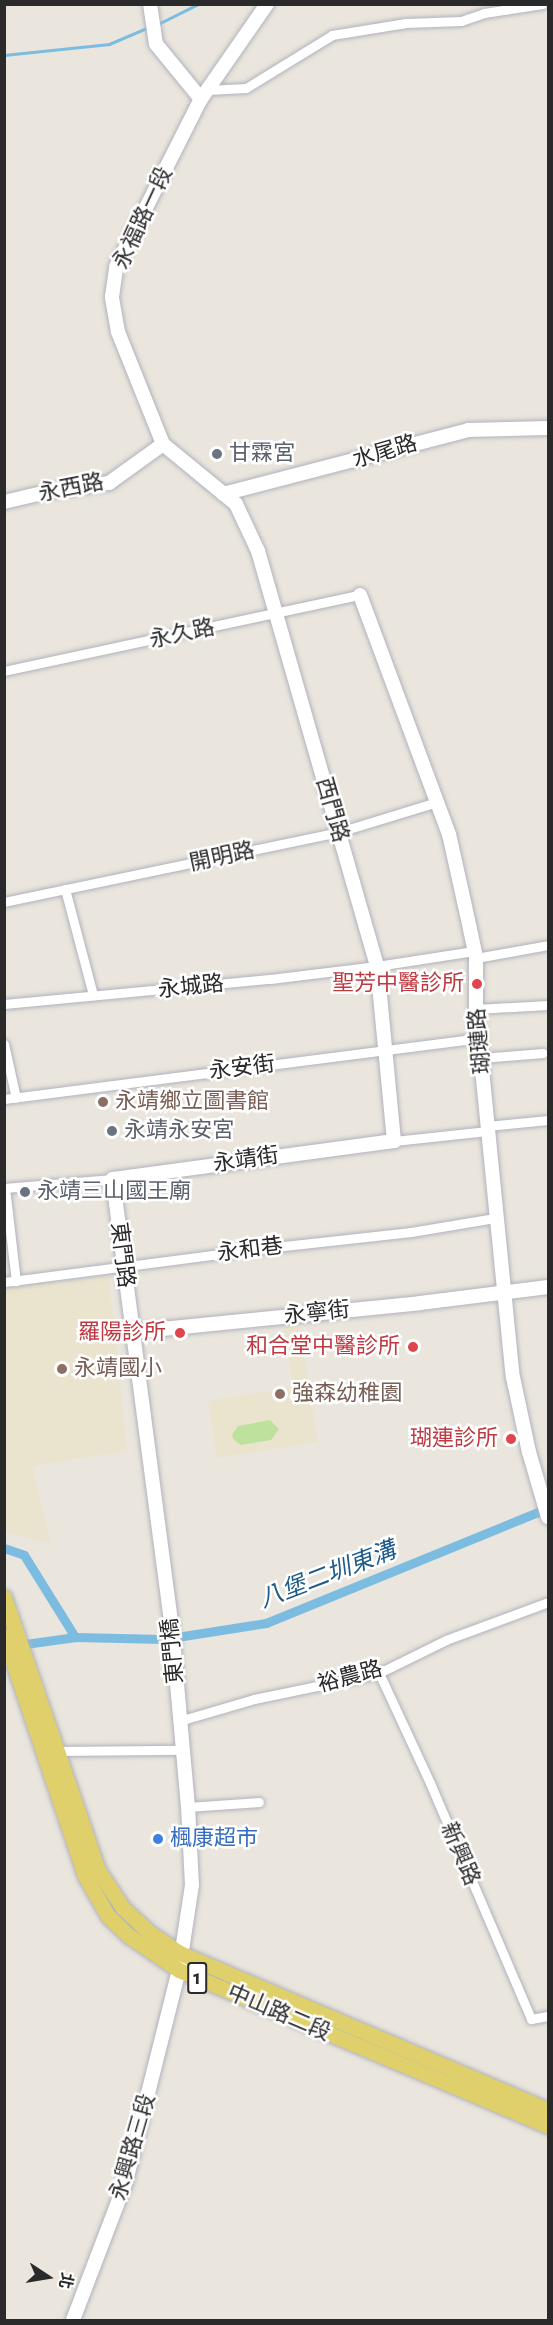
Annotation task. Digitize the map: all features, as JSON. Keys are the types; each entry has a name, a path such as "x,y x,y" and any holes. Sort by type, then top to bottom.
{"main road":[{"name":"1","path":"4,1597 15,1661"},
{"name":"中山路二段","path":"15,1661 58,1751 98,1870 123,1908 150,1933 180,1953 549,2110"},
{"name":"中山路二段","path":"15,1661 85,1876 108,1916 140,1945 179,1970 428,2077 549,2126"}],"street":[{"path":"150,4 156,44 204,94 246,88 332,35 406,23 461,21 484,13 542,4"},
{"name":"永福路一段","path":"224,494 164,444 118,332 112,297 116,267 204,94 267,4"},
{"name":"水尾路","path":"224,494 468,430 549,428"},
{"name":"永西路","path":"4,502 51,491 109,483 164,444"},
{"name":"西門路","path":"224,494 236,504 258,551 377,966 394,1141"},
{"name":"永久路","path":"4,671 276,615 360,595"},
{"name":"瑚璉路","path":"360,595 449,834 475,955 476,1009 502,1292 513,1377 549,1517"},
{"name":"開明路","path":"4,902 339,832 437,802"},
{"path":"65,889 93,995"},
{"name":"永城路","path":"4,1004 377,966 549,945"},
{"path":"476,1009 549,1005"},
{"name":"永安街","path":"4,1099 480,1038"},
{"path":"4,1044 16,1098"},
{"path":"481,1059 543,1053"},
{"name":"永靖街","path":"5,1188 112,1179 549,1120"},
{"name":"東門路","path":"112,1179 132,1332"},
{"path":"5,1188 16,1281"},
{"name":"永和巷","path":"4,1282 411,1232 495,1218"},
{"name":"永寧街","path":"132,1332 420,1303 549,1287"},
{"name":"東門橋","path":"132,1332 172,1629 188,1807 192,1885 179,1970"},
{"name":"裕農路","path":"179,1721 255,1699 379,1673 446,1640 549,1602"},
{"name":"新興路","path":"379,1673 430,1783 531,2019 549,2016"},
{"path":"58,1751 183,1750"},
{"path":"188,1807 259,1802"},
{"name":"永興路三段","path":"73,2320 126,2181 179,1970"}],"shaded area":[{"name":"永靖國小","path":"109,1276 127,1451 32,1466 51,1544 5,1532 5,1288"},
{"name":"強森幼稚園","path":"298,1317 318,1442 217,1458 208,1401 293,1387 282,1319"}],"green space":[{"path":"270,1420 279,1429 271,1440 241,1445 234,1440 232,1435 238,1426"}],"waterway":[{"path":"158,24 198,4"},
{"path":"4,55 109,44 149,27"},
{"name":"八堡二圳東溝","path":"18,1645 75,1637 164,1639 266,1623 548,1508"},
{"path":"4,1548 24,1555 75,1637"}],"place":[{"name":"甘霖宮","path":"217,454"},
{"name":"聖芳中醫診所","path":"477,984"},
{"name":"永靖鄉立圖書館","path":"103,1102"},
{"name":"永靖永安宮","path":"112,1131"},
{"name":"永靖三山國王廟","path":"25,1192"},
{"name":"羅陽診所","path":"180,1333"},
{"name":"和合堂中醫診所","path":"413,1347"},
{"name":"永靖國小","path":"62,1369"},
{"name":"強森幼稚園","path":"280,1394"},
{"name":"瑚連診所","path":"511,1439"},
{"name":"楓康超市","path":"158,1839"}]}
